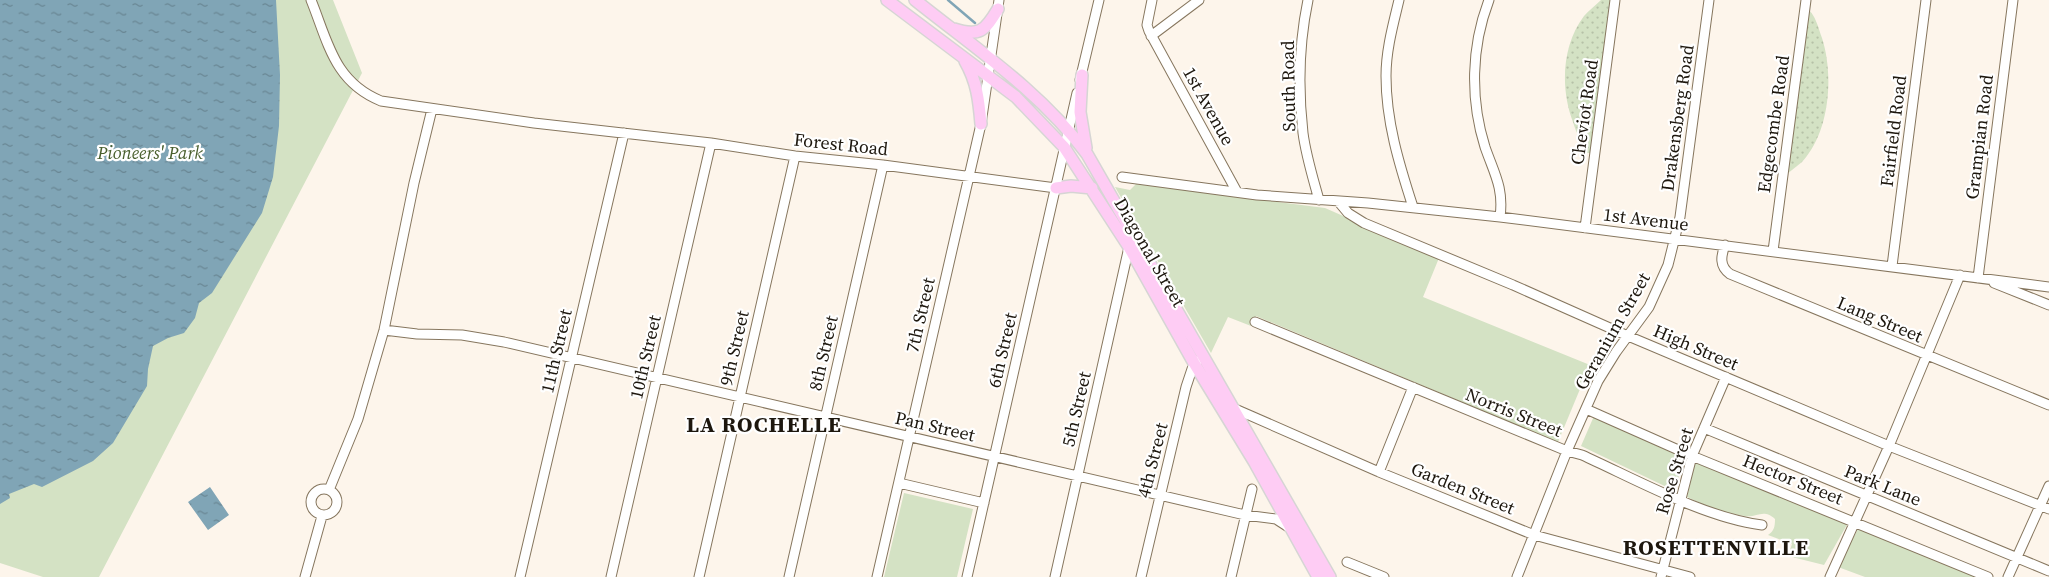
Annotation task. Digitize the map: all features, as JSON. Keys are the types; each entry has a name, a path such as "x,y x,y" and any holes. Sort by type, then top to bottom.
{"main road":[{"name":"Diagonal Street","path":"887,0 1016,97 1064,147 1092,188 1199,359 1233,408 1330,577"},
{"name":"Diagonal Street","path":"915,0 1030,91 1068,130 1087,154 1318,577"},
{"path":"950,28 969,33 981,31 990,22 998,5"},
{"path":"961,56 971,72 978,89 981,124"},
{"path":"1082,75 1080,112 1087,154"},
{"path":"1056,188 1071,186 1092,188"}],"street":[{"name":"Forest Road","path":"312,0 332,54 350,82 360,92 381,101 795,156 883,165 1056,188"},
{"name":"6th Street","path":"967,577 1098,0"},
{"path":"1152,0 1147,25 1151,36 1199,0"},
{"name":"South Road","path":"1308,0 1301,56 1300,90 1303,134 1319,200"},
{"path":"1398,0 1388,48 1387,86 1394,142 1413,207"},
{"path":"1489,0 1480,26 1474,78 1476,112 1485,146 1502,193 1500,217"},
{"name":"Cheviot Road","path":"1585,228 1615,0"},
{"name":"Drakensberg Road","path":"1675,240 1684,192 1709,0"},
{"name":"Edgecombe Road","path":"1773,251 1806,0"},
{"name":"Fairfield Road","path":"1892,266 1926,0"},
{"name":"Grampian Road","path":"1980,278 2013,0"},
{"name":"7th Street","path":"877,577 981,124 998,5"},
{"name":"1st Avenue","path":"1151,36 1237,192"},
{"path":"329,490 358,419 384,330 414,183 432,109"},
{"name":"11th Street","path":"520,577 624,133"},
{"name":"10th Street","path":"611,577 711,144"},
{"name":"9th Street","path":"699,577 795,156"},
{"name":"8th Street","path":"788,577 883,165"},
{"name":"1st Avenue","path":"1122,177 1237,192 1413,207 1500,217 2049,287"},
{"name":"High Street","path":"1338,201 1348,213 1364,224 1513,285 1628,336 1889,446 2045,508"},
{"name":"Geranium Street","path":"1517,577 1567,451 1602,374 1648,307 1659,286 1675,240"},
{"name":"Lang Street","path":"1725,245 1722,263 1724,269 1730,274 2049,405"},
{"name":"5th Street","path":"1055,577 1129,247"},
{"path":"1830,577 1889,446 1960,275"},
{"path":"1980,278 2049,306"},
{"name":"Norris Street","path":"1255,322 1567,451 1582,455 1682,500 1740,521 1762,525"},
{"name":"Pan Street","path":"384,330 417,334 462,335 504,342 1245,515 1276,519 1290,528"},
{"name":"4th Street","path":"1142,577 1188,381 1199,359"},
{"name":"Rose Street","path":"1662,574 1692,456 1726,377"},
{"path":"1379,472 1413,387"},
{"name":"Garden Street","path":"1233,408 1379,472 1534,534 1662,574 1690,577"},
{"name":"Hector Street","path":"1586,409 1692,456 1988,577"},
{"name":"Park Lane","path":"1704,428 2049,571"},
{"path":"899,483 984,503"},
{"path":"2008,577 2045,508 2049,486"},
{"path":"1231,577 1252,489"},
{"path":"318,490 329,490 335,494 337,506 330,514 322,516 313,510 311,499 318,490"},
{"path":"305,577 322,516"},
{"path":"1347,562 1384,577"}],"green space":[{"name":"Pioneers' Park","path":"0,0 333,0 362,73 99,577 43,577 0,563"},
{"path":"1601,0 1612,0 1592,153 1587,153 1569,109 1566,95 1565,67 1567,53 1577,27 1584,16"},
{"path":"1807,8 1816,22 1826,53 1828,69 1827,103 1819,135 1811,150 1802,162 1787,174"},
{"path":"1136,184 1325,208 1439,258 1423,297 1590,365 1558,442 1256,316 1251,326 1228,317 1211,353 1115,187 1130,190"},
{"path":"1594,416 1684,455 1675,491 1581,446"},
{"path":"1696,459 1848,523 1824,565 1788,556 1792,544 1768,535 1773,530 1775,519 1767,514 1738,515 1687,497"},
{"path":"904,493 973,509 957,577 884,577"},
{"path":"1859,527 1979,577 1865,577 1838,567"}],"water":[{"name":"Pioneers' Park","path":"0,0 276,0 280,75 279,126 273,177 262,213 212,293 199,303 195,318 184,333 168,338 153,346 148,369 147,386 113,443 93,461 42,487 34,484 9,494 10,498 0,504"},
{"path":"210,487 229,515 208,530 188,502"}],"waterway":[{"path":"948,0 975,23"}],"district":[{"name":"LA ROCHELLE","path":"764,424"},
{"name":"ROSETTENVILLE","path":"1716,547"}]}
